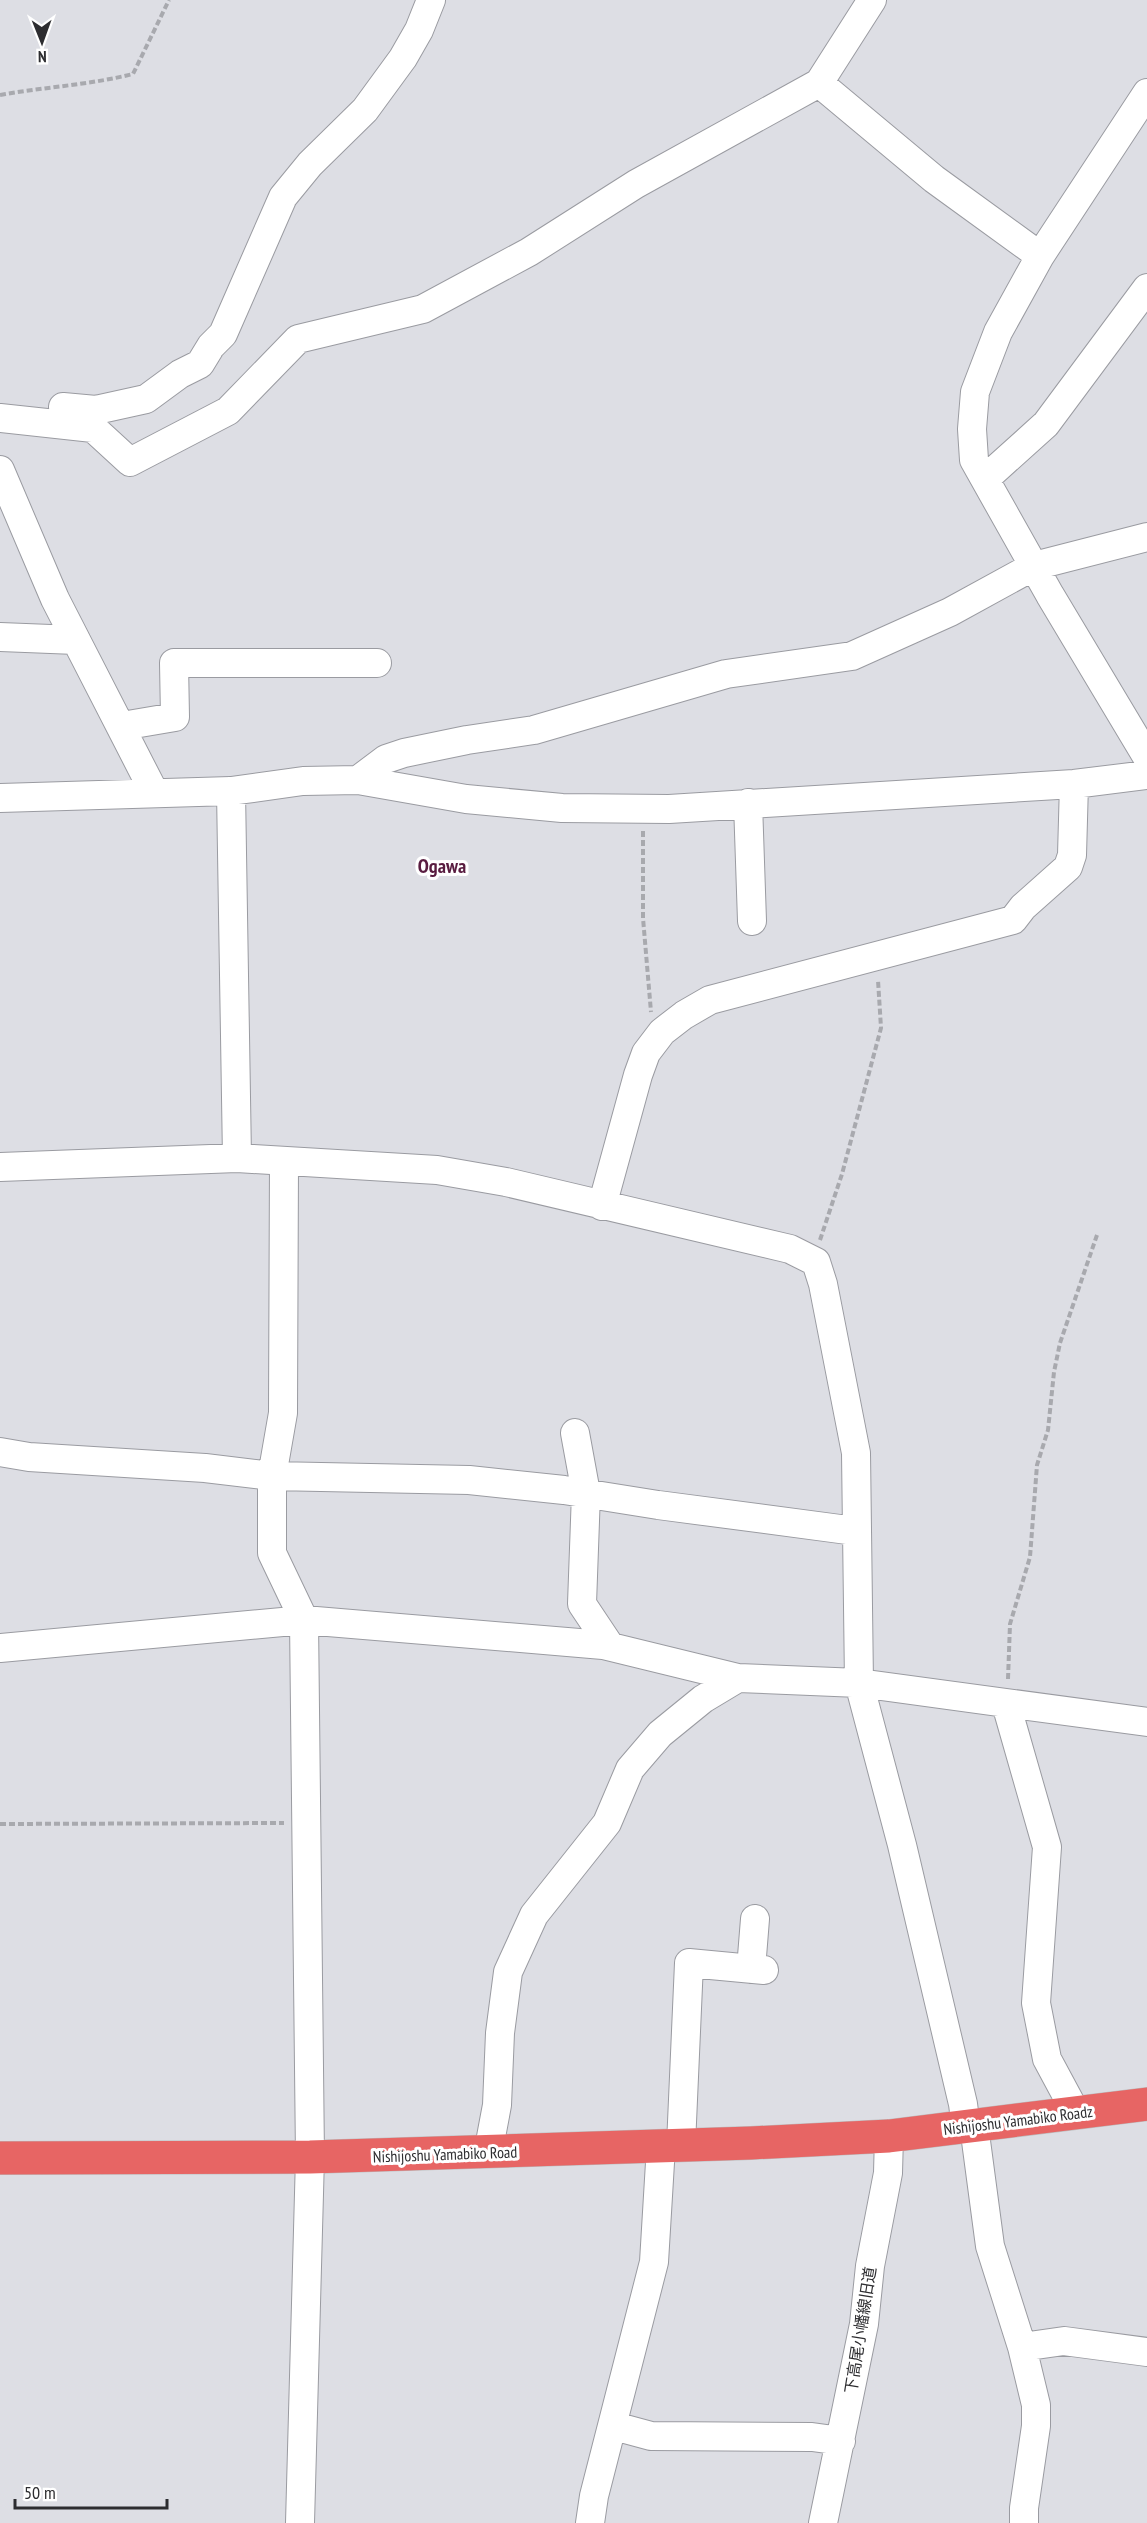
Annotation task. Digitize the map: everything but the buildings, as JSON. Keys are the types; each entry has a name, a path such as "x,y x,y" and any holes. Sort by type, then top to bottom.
{"highway":[{"name":"Nishijoshu Yamabiko Roadz","path":"889,2136 1147,2104"},
{"name":"Nishijoshu Yamabiko Road","path":"0,2158 310,2157 488,2153 889,2136"}],"street":[{"path":"0,401 96,410 146,399 180,374 200,364 211,346 223,334 283,197 310,164 371,101 403,58 419,30 431,0"},
{"path":"0,418 93,428 130,462 228,411 298,339 423,309 529,252 636,184 819,83 872,0"},
{"path":"819,83 934,179 1040,256"},
{"path":"1147,93 1040,256 998,332 975,392 972,429 974,459 1034,566 1147,757"},
{"path":"985,478 1046,424 1147,288"},
{"path":"0,470 55,599 154,792"},
{"path":"358,780 386,759 404,753 467,740 534,730 726,674 852,656 950,612 1034,566 1147,537"},
{"path":"0,637 76,640"},
{"path":"122,726 175,717 174,663 377,663"},
{"path":"0,798 231,791 303,782 358,780 466,799 562,808 669,809 1074,784 1147,775"},
{"path":"602,1206 638,1075 646,1053 662,1032 684,1015 710,1000 1013,920 1068,867 1072,855 1074,784"},
{"path":"231,791 237,1158"},
{"path":"748,803 752,921"},
{"path":"0,1167 237,1158 437,1170 481,1176 790,1249 816,1262 823,1284 856,1453 858,1683 902,1845 970,2127 990,2246 1022,2347 1036,2405 1036,2426 1024,2508 1024,2523"},
{"path":"284,1162 283,1413 272,1476 272,1553 304,1620 310,2157 300,2523"},
{"path":"575,1433 586,1493 582,1604 610,1646"},
{"path":"0,1452 29,1457 205,1468 272,1476 469,1480 586,1493 658,1505 855,1531"},
{"path":"0,1648 304,1620 610,1646 738,1678 858,1683 1147,1722"},
{"path":"488,2153 497,2105 500,2033 508,1972 534,1915 607,1822 630,1769 653,1743 703,1699 738,1678"},
{"path":"1006,1704 1047,1848 1036,2003 1047,2059 1076,2113"},
{"path":"590,2523 594,2496 614,2426 654,2262 671,2146 689,1963 758,1970 755,1919"},
{"name":"下高尾小幡線旧道","path":"823,2523 864,2324 870,2266 888,2173 889,2136"},
{"path":"1022,2347 1064,2341 1147,2352"},
{"path":"614,2426 651,2436 812,2437 841,2441"}],"path":[{"path":"0,95 44,87 99,82 133,74 169,0"},
{"path":"643,809 643,918 652,1023 657,1038"},
{"path":"808,1258 818,1245 842,1174 881,1028 877,957"},
{"path":"1006,1704 1010,1624 1030,1557 1037,1465 1048,1430 1054,1372 1060,1343 1097,1235"},
{"path":"0,1824 307,1823"}],"district":[{"name":"Ogawa","path":"442,866"}]}
